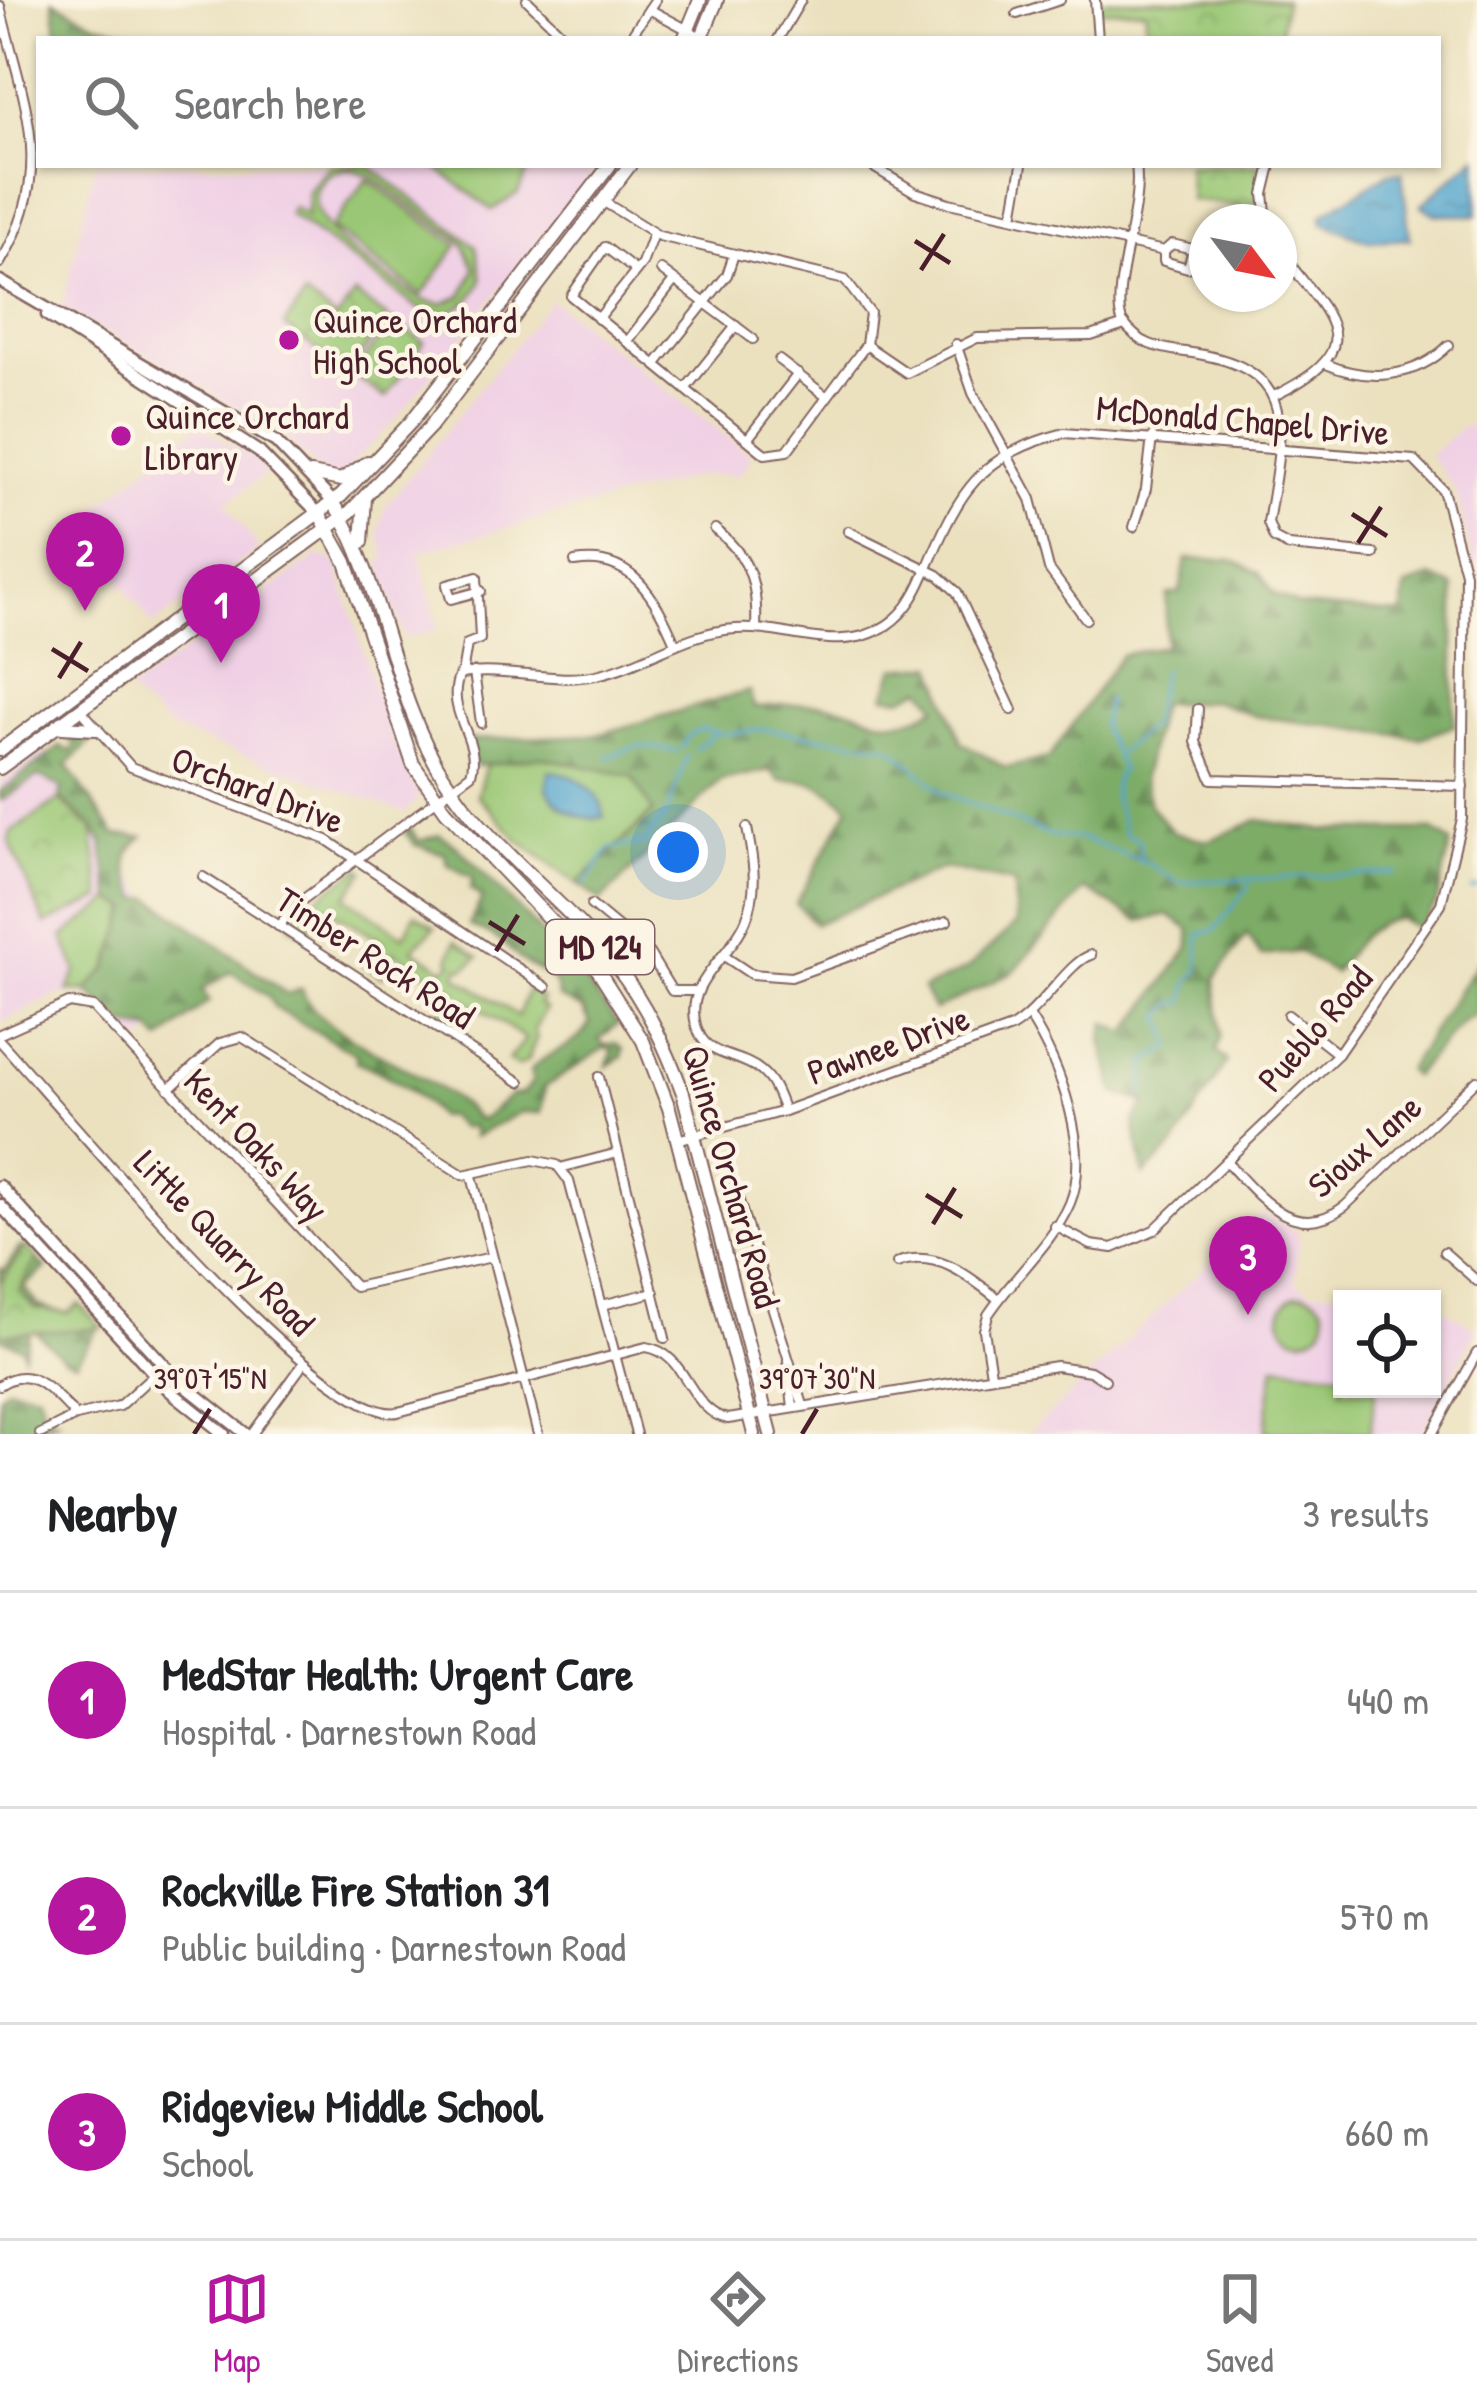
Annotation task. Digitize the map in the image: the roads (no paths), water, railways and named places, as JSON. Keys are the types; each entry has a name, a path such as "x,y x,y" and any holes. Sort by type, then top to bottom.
{"main road":[{"path":"695,36 700,0"},
{"path":"696,36 717,0"},
{"path":"0,750 334,503 380,457 608,168"},
{"path":"0,768 343,519 430,427 628,168"},
{"path":"311,474 341,480 380,457"},
{"path":"360,549 365,497"},
{"name":"Quince Orchard Road","path":"334,503 360,549 417,728 452,790 631,986 664,1043 694,1137 771,1434"},
{"name":"Quince Orchard Road","path":"320,515 350,573 411,759 437,801 611,987 643,1041 677,1140 754,1434"},
{"path":"0,750 16,747 63,714 81,710 146,643"},
{"path":"374,653 398,670"},
{"path":"55,728 78,725 96,730"}],"street":[{"path":"527,0 564,36"},
{"path":"780,36 801,0"},
{"path":"1017,14 1060,0"},
{"path":"1095,0 1098,36"},
{"path":"631,36 652,4 694,36"},
{"path":"0,6 33,142 14,235 0,263"},
{"path":"875,168 915,192 1164,251"},
{"path":"1012,218 1021,168"},
{"path":"1136,168 1139,200 1119,312 1125,325 1144,344 1239,362 1262,378 1274,397 1278,448 1268,523 1274,538 1289,547 1374,554"},
{"path":"1265,204 1270,168"},
{"path":"604,202 653,234 845,280 870,314 866,345 787,451 765,454 598,319 571,291 604,248 635,272"},
{"path":"598,319 635,272 653,234"},
{"path":"656,364 727,275 734,254"},
{"path":"661,270 753,340"},
{"path":"1274,397 1326,364 1333,344 1329,310 1297,271"},
{"path":"627,342 674,280"},
{"name":"Quince Orchard Road","path":"0,281 275,442 311,474 334,503"},
{"name":"Quince Orchard Road","path":"0,281 259,452 320,515"},
{"path":"866,345 907,373 956,344 977,338 1091,336 1125,325"},
{"path":"686,388 736,326"},
{"path":"956,344 973,393 1031,499 1049,569 1086,619"},
{"path":"1326,364 1373,378 1433,361 1449,345"},
{"path":"779,360 827,397"},
{"path":"749,437 798,374"},
{"name":"McDonald Chapel Drive","path":"462,674 590,676 713,631 756,629 834,641 865,636 904,611 959,497 1006,454 1064,433 1414,460 1434,476 1453,519 1465,573 1463,718"},
{"path":"1134,527 1146,489 1152,437"},
{"path":"716,529 750,567 757,596 756,629"},
{"path":"848,531 926,570 964,602 1012,710"},
{"path":"575,562 605,562 639,580 659,607 675,644"},
{"path":"278,926 357,859 452,790 475,766 456,713 455,684 462,674 466,644 480,639 481,591"},
{"path":"474,672 482,723"},
{"path":"1198,709 1196,742 1212,779 1463,786"},
{"name":"Orchard Drive","path":"81,710 135,770 318,836 546,987"},
{"name":"Pueblo Road","path":"1055,1226 1091,1245 1129,1245 1154,1230 1338,1054 1441,904 1455,865 1463,786 1463,718"},
{"path":"591,905 649,953 672,991 679,995 695,991 746,921 754,888 746,828"},
{"name":"Timber Rock Road","path":"203,877 520,1082"},
{"path":"724,956 751,974 791,977 947,921"},
{"name":"Pawnee Drive","path":"677,1140 784,1112 1030,1017 1074,965 1091,955"},
{"path":"695,991 694,1019 707,1045 763,1072 784,1112"},
{"name":"Kent Oaks Way","path":"0,1037 61,1005 87,1004 355,1287 492,1257"},
{"path":"1288,1015 1338,1054"},
{"path":"991,1374 984,1330 998,1299 1070,1203 1075,1144 1048,1051 1030,1017"},
{"name":"Little Quarry Road","path":"0,1037 260,1325 304,1363 380,1414 615,1354 659,1350 713,1414 750,1416"},
{"path":"169,1089 220,1043 250,1039 453,1169 472,1176 532,1160 560,1168 618,1153"},
{"path":"599,1077 665,1338"},
{"name":"Sioux Lane","path":"1226,1161 1280,1214 1316,1221 1345,1206 1477,1080"},
{"path":"560,1168 569,1181 636,1434"},
{"path":"472,1176 538,1434"},
{"path":"0,1186 160,1370 249,1434 304,1363"},
{"path":"734,1186 798,1406"},
{"path":"0,1205 224,1434"},
{"path":"1444,1252 1477,1281"},
{"path":"897,1263 927,1258 946,1264 998,1299"},
{"path":"602,1306 654,1292"},
{"path":"1432,1434 1477,1353"},
{"path":"750,1416 1056,1366 1090,1371 1105,1380"},
{"path":"40,1434 76,1416 119,1406 160,1370"},
{"path":"0,1385 16,1376 36,1379 76,1416"}],"water":[{"path":"1477,156 1477,215 1436,215 1421,205"},
{"path":"1402,172 1410,239 1368,241 1323,223 1322,215 1389,173"},
{"path":"549,771 585,785 598,799 604,817 579,816 557,803 547,789"}],"waterway":[{"path":"1119,753 1150,726 1163,670"},
{"path":"1108,698 1102,727 1122,769 1114,785 1115,801 1125,834 1139,840 1141,860"},
{"path":"682,748 688,736 702,729 726,734 763,729 890,746 942,792 1050,835 1083,839 1146,862 1178,882 1396,873"},
{"path":"695,749 717,732"},
{"path":"607,757 638,746 677,751"},
{"path":"585,884 609,849 646,842 668,811 687,756"},
{"path":"1144,1095 1146,1061 1172,1047 1161,1016 1176,1002 1184,1003 1189,981 1199,972 1199,934 1215,930 1250,885"},
{"path":"1471,889 1477,887"}],"place":[{"name":"Quince Orchard High School","path":"289,340"},
{"name":"Quince Orchard Library","path":"121,436"},
{"name":"Rockville Fire Station 31","path":"85,611"},
{"name":"MedStar Health: Urgent Care","path":"221,663"},
{"name":"Ridgeview Middle School","path":"1248,1315"}]}
